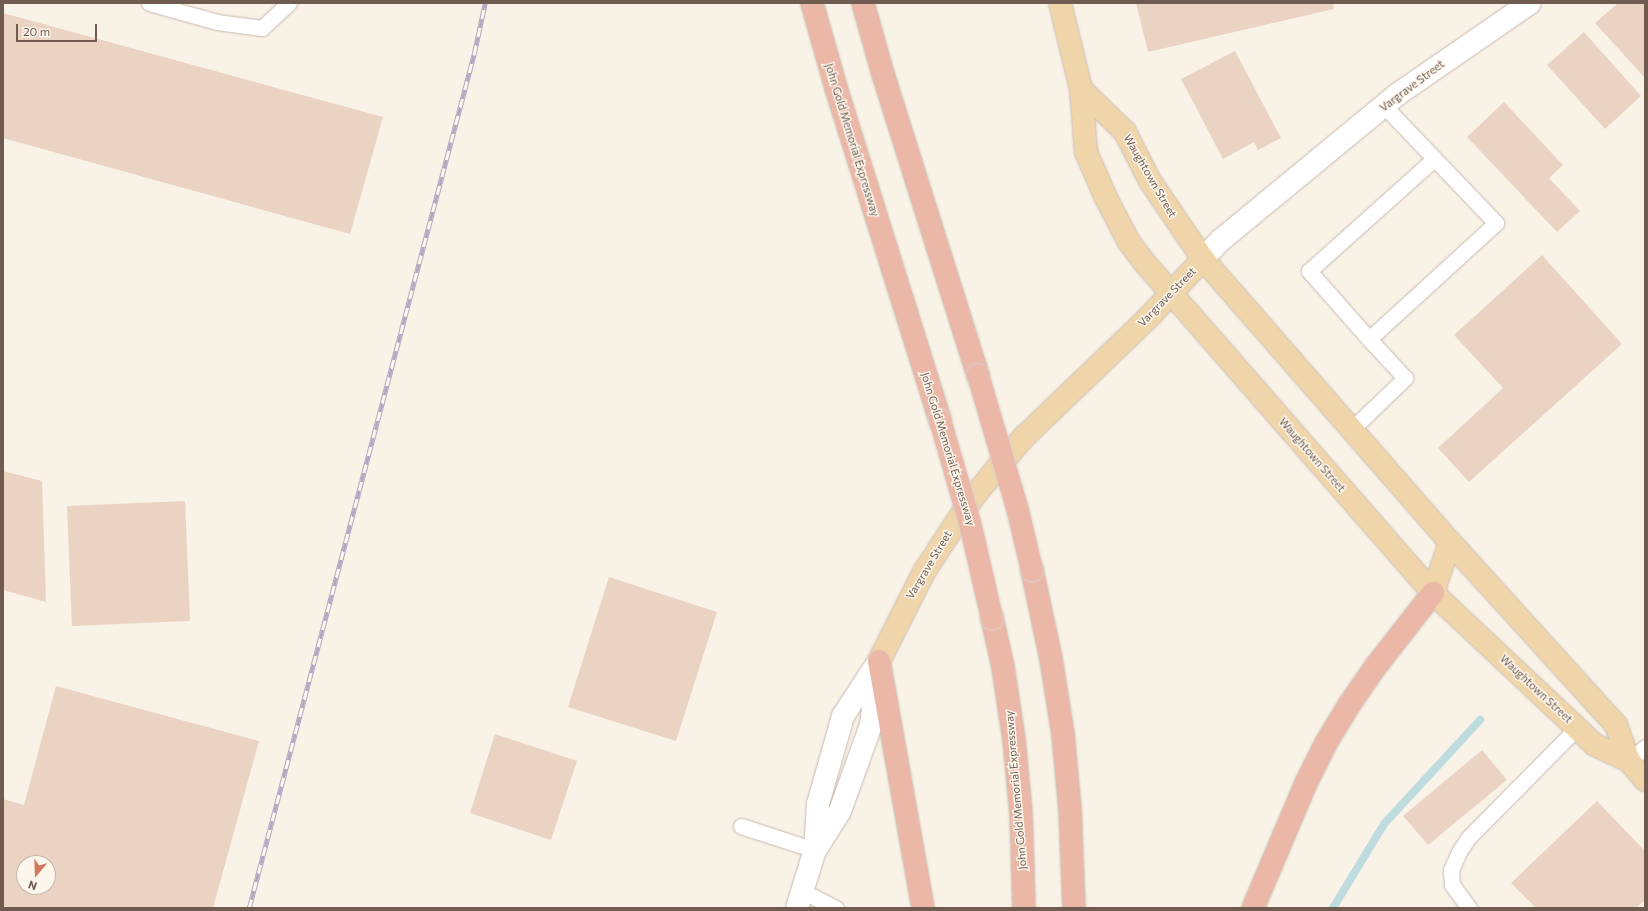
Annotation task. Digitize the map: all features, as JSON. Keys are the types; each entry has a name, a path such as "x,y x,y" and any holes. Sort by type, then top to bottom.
{"highway":[{"name":"John Gold Memorial Expressway","path":"812,3 836,88 940,420 970,524 1003,667 1014,740 1021,813 1024,908"},
{"path":"862,3 882,74 978,376 1018,511 1032,570 1051,659 1063,734 1070,809 1074,908"},
{"path":"1253,908 1306,783 1326,743 1349,705 1376,666 1433,593"},
{"path":"879,661 923,908"}],"main road":[{"name":"Waughtown Street","path":"1060,3 1081,89 1086,152 1106,198 1129,242 1171,293 1433,593 1595,745 1637,754"},
{"name":"Waughtown Street","path":"1081,89 1125,132 1150,181 1203,259 1450,542 1616,725 1637,754 1645,780"},
{"name":"Vargrave Street","path":"879,661 924,572 963,512 998,467 1025,436 1149,317 1203,259"},
{"path":"1433,593 1450,542"}],"street":[{"name":"Vargrave Street","path":"1203,259 1221,240 1384,106 1458,52 1530,3"},
{"name":"Vargrave Street","path":"815,850 840,811 871,726 879,661"},
{"name":"Vargrave Street","path":"800,899 815,850 818,804 843,716 879,661"}],"lane":[{"path":"149,3 217,22 262,28 289,3"},
{"path":"1369,339 1496,223 1384,106"},
{"path":"1352,429 1406,378 1369,339 1309,271 1434,159"},
{"path":"1469,908 1452,885 1451,870 1459,852 1468,838 1578,728"},
{"path":"741,826 815,850"},
{"path":"800,899 836,908"}],"building":[{"path":"1136,3 1333,3 1334,9 1148,52"},
{"path":"1618,3 1645,4 1645,78 1595,23"},
{"path":"3,13 383,117 350,234 3,138"},
{"path":"1584,32 1641,96 1605,129 1547,65"},
{"path":"1235,51 1281,138 1258,150 1254,142 1223,159 1181,79"},
{"path":"1504,102 1563,165 1549,178 1580,211 1557,232 1467,137"},
{"path":"1542,255 1622,344 1469,482 1438,448 1503,388 1454,335"},
{"path":"3,471 42,481 46,602 3,590"},
{"path":"185,501 190,621 72,626 67,506"},
{"path":"609,577 717,612 676,741 568,707"},
{"path":"56,686 259,741 213,908 3,908 3,799 24,805"},
{"path":"495,734 577,761 551,840 470,813"},
{"path":"1482,750 1507,780 1428,845 1403,816"},
{"path":"1597,801 1645,851 1645,900 1636,908 1536,908 1511,883"}],"waterway":[{"path":"1333,908 1384,824 1480,720"}],"railway":[{"path":"249,908 474,54 485,3"}]}
